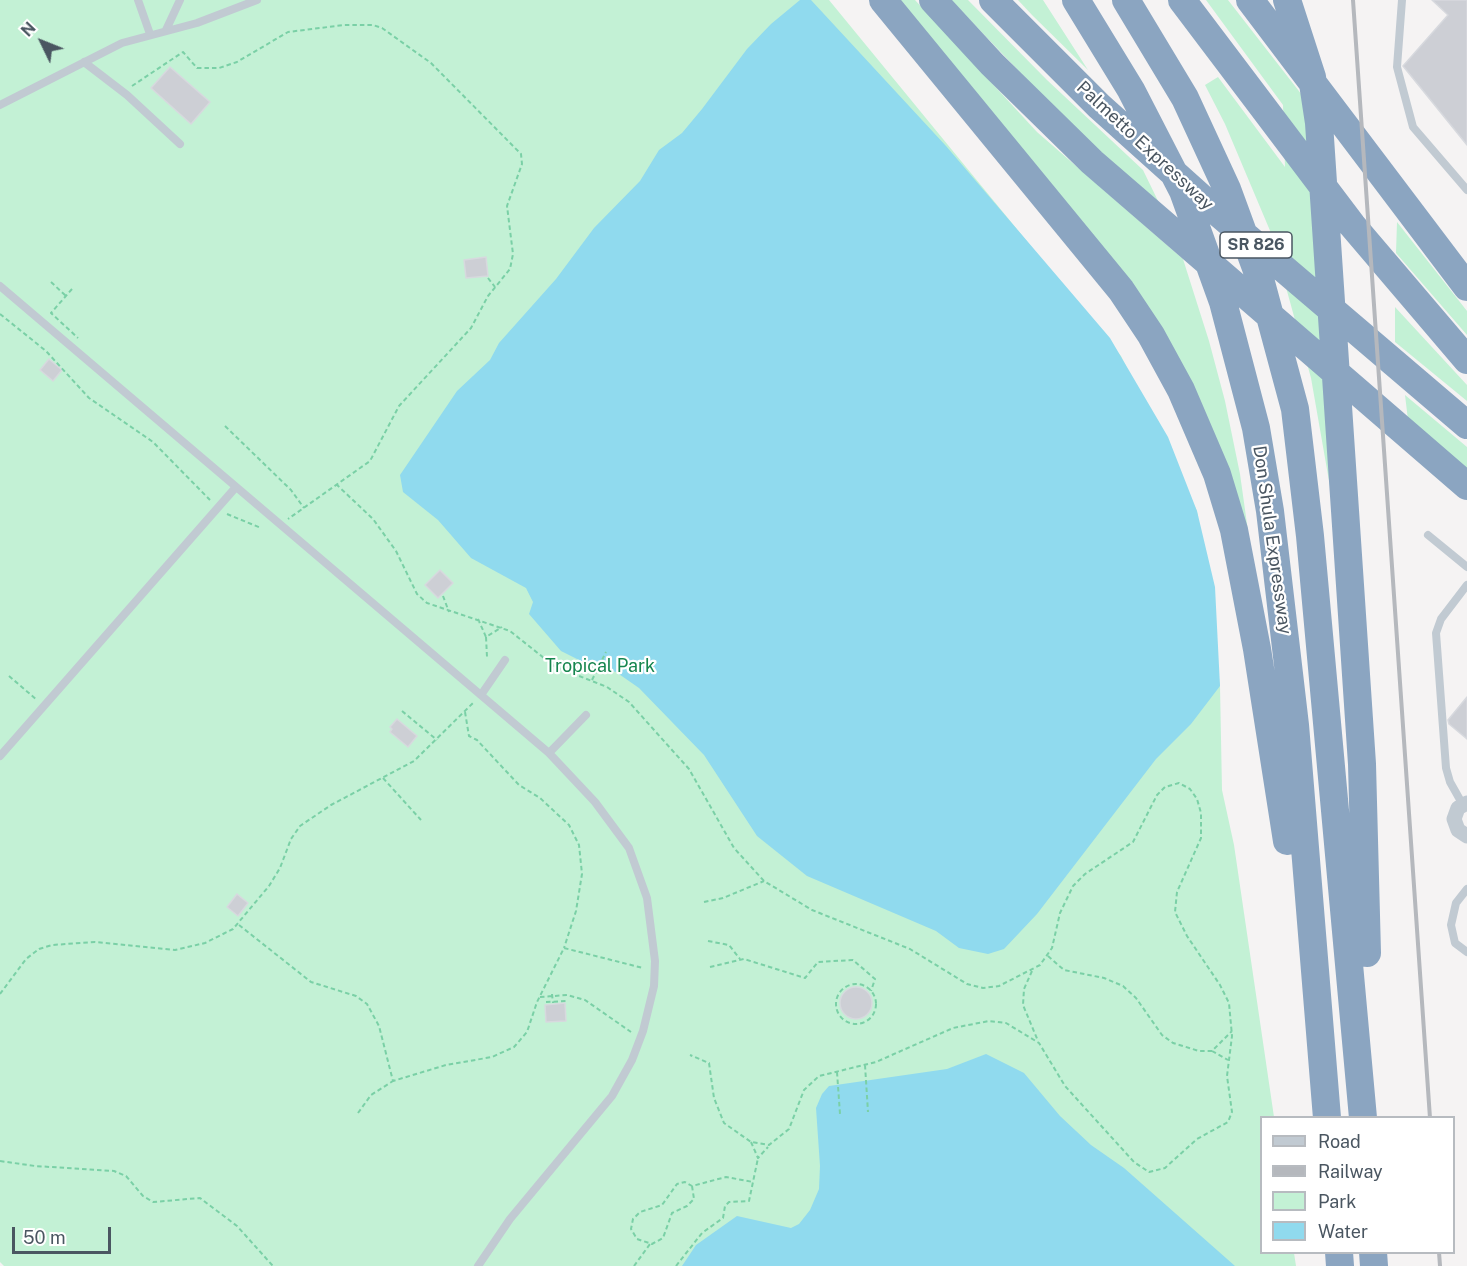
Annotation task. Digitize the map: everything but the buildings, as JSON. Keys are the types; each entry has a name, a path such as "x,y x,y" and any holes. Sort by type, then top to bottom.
{"highway":[{"path":"883,0 1121,290 1151,335 1181,390 1217,474 1234,530 1259,661 1287,843 1307,893"},
{"path":"933,0 992,64 1092,162 1467,486"},
{"name":"Palmetto Expressway","path":"993,0 1099,106 1216,211 1467,425"},
{"name":"Don Shula Expressway","path":"1076,0 1131,90 1182,192 1223,302 1256,428 1270,512 1295,725 1327,1116"},
{"name":"Don Shula Expressway","path":"1126,0 1185,98 1227,189 1260,279 1295,409 1310,536 1363,1116"},
{"path":"1182,0 1284,138 1409,295 1467,360"},
{"path":"1287,0 1312,77 1319,123 1353,616 1362,764 1367,976 1354,1003"},
{"path":"1255,7 1467,287"}],"street":[{"path":"1465,804 1454,819 1458,830 1467,836"}],"lane":[{"path":"138,0 150,34"},
{"path":"166,30 180,0"},
{"path":"0,105 122,43 197,23 257,0"},
{"path":"1402,0 1397,67 1413,128 1467,190"},
{"path":"84,62 121,91 180,144"},
{"path":"0,286 549,753 604,812 634,858 644,885 651,921 654,986 643,1031 618,1086 510,1219 478,1266"},
{"path":"0,756 236,487"},
{"path":"1428,535 1467,567"},
{"path":"1465,804 1450,782 1446,768 1436,633 1441,619 1467,585"},
{"path":"481,695 505,660"},
{"path":"549,753 586,715"},
{"path":"1467,888 1456,903 1451,925 1455,943 1467,952"}],"path":[{"path":"121,91 139,83 183,52 197,68 219,68 237,63 278,37 294,31 355,25 382,28 431,63 521,154 522,164 507,206 513,248 512,264 507,274 495,287 471,328 399,406 369,461 286,520"},
{"path":"489,278 495,287"},
{"path":"51,282 66,296"},
{"path":"72,289 51,313 79,336 76,340"},
{"path":"0,314 57,362 89,398 144,435 212,502"},
{"path":"57,362 62,357"},
{"path":"225,426 291,490 304,508"},
{"path":"336,484 373,519 396,551 420,597 432,606 502,627 522,639 554,666 592,680 628,702 682,761 709,801 734,848 764,881 805,907 910,949 967,984 983,987 999,986 1032,970 1048,956 1063,908 1076,882 1133,842 1161,791 1171,785 1184,784 1195,794 1199,804 1202,832 1197,850 1177,892 1175,912 1186,936 1226,995 1232,1031 1228,1083 1232,1107 1230,1119 1223,1126 1197,1139 1170,1165 1153,1172 1142,1169 1065,1086 1039,1043 1023,1001 1032,970"},
{"path":"224,513 261,528"},
{"path":"443,596 449,612"},
{"path":"478,619 486,637 487,657"},
{"path":"486,637 502,627"},
{"path":"592,680 606,652"},
{"path":"9,676 38,701"},
{"path":"0,994 21,964 45,947 81,942 159,950 182,949 211,941 239,925 273,880 291,839 300,826 330,805 414,761 481,695"},
{"path":"402,711 437,740"},
{"path":"358,1113 371,1095 393,1081 414,1077 446,1065 492,1057 509,1050 526,1032 564,948 576,911 582,874 581,853 576,838 558,815 519,785 477,740 469,736 465,712"},
{"path":"383,778 421,819"},
{"path":"704,902 723,898 764,881"},
{"path":"239,925 310,982 356,996 366,1004 379,1026 393,1081"},
{"path":"708,941 729,945 740,959"},
{"path":"564,948 626,965 647,968"},
{"path":"1048,956 1064,970 1109,979 1123,986 1136,998 1169,1042 1194,1050 1212,1051 1229,1060"},
{"path":"710,967 740,959 805,978 818,962 853,960 875,979 871,991"},
{"path":"863,984 871,991 875,996 876,1012 865,1024 850,1025 837,1014 836,998 846,985 863,984"},
{"path":"540,997 552,994 567,995 590,1002 634,1034"},
{"path":"552,994 553,1003"},
{"path":"545,996 546,1003 567,1001"},
{"path":"676,1266 702,1233 723,1218 725,1206 729,1202 749,1201 758,1158 769,1145 789,1129 807,1085 819,1076 865,1065 943,1031 982,1022 1012,1025 1039,1043"},
{"path":"1212,1051 1232,1031"},
{"path":"690,1055 709,1063 714,1098 724,1123 751,1142 769,1145"},
{"path":"865,1065 868,1112"},
{"path":"837,1070 840,1114"},
{"path":"751,1142 758,1158"},
{"path":"0,1161 35,1166 114,1171 126,1176 143,1196 153,1202 200,1198 237,1226 273,1266"},
{"path":"692,1186 721,1178 753,1182"},
{"path":"686,1182 692,1186 695,1195 693,1202 673,1212 663,1239 650,1244 641,1243 633,1235 631,1226 633,1218 640,1212 662,1205 677,1184 686,1182"},
{"path":"634,1266 650,1244"}],"green space":[{"name":"Tropical Park","path":"0,0 829,0 1121,356 1197,511 1220,686 1222,790 1234,845 1274,1116 1260,1116 1260,1254 1294,1254 1296,1266 4,1266 0,1262"},
{"path":"898,0 915,0 1037,132 1183,259 1225,401 1240,474 1248,531 1212,441"},
{"path":"951,0 968,0 1047,80 1143,170 1160,205 1077,132"},
{"path":"1018,0 1043,0 1088,70 1032,15"},
{"path":"1206,0 1228,0 1309,104 1332,498 1311,378 1271,233 1225,124 1205,85 1218,77 1285,167 1283,105"},
{"path":"1397,222 1467,311 1467,335 1396,253"},
{"path":"1395,307 1467,385 1467,401 1395,342"},
{"path":"1405,395 1467,447 1467,469 1408,420"}],"water":[{"path":"800,0 811,0 946,146 1110,338 1168,437 1197,511 1215,587 1220,686 1191,724 1156,759 1037,914 1004,949 988,954 959,948 936,931 807,876 757,836 704,755 639,688 616,672 585,663 561,651 529,614 533,602 526,588 471,558 438,520 403,492 400,475 457,391 490,360 499,343 556,279 594,228 640,181 659,150 682,133 747,49 771,24"},
{"path":"986,1054 1024,1073 1060,1116 1091,1145 1124,1168 1235,1266 682,1266 696,1245 737,1216 791,1228 799,1224 810,1210 819,1189 820,1166 816,1108 822,1094 829,1086 947,1069"}],"railway":[{"path":"1353,0 1430,1116"},
{"path":"1439,1254 1440,1266"}]}
